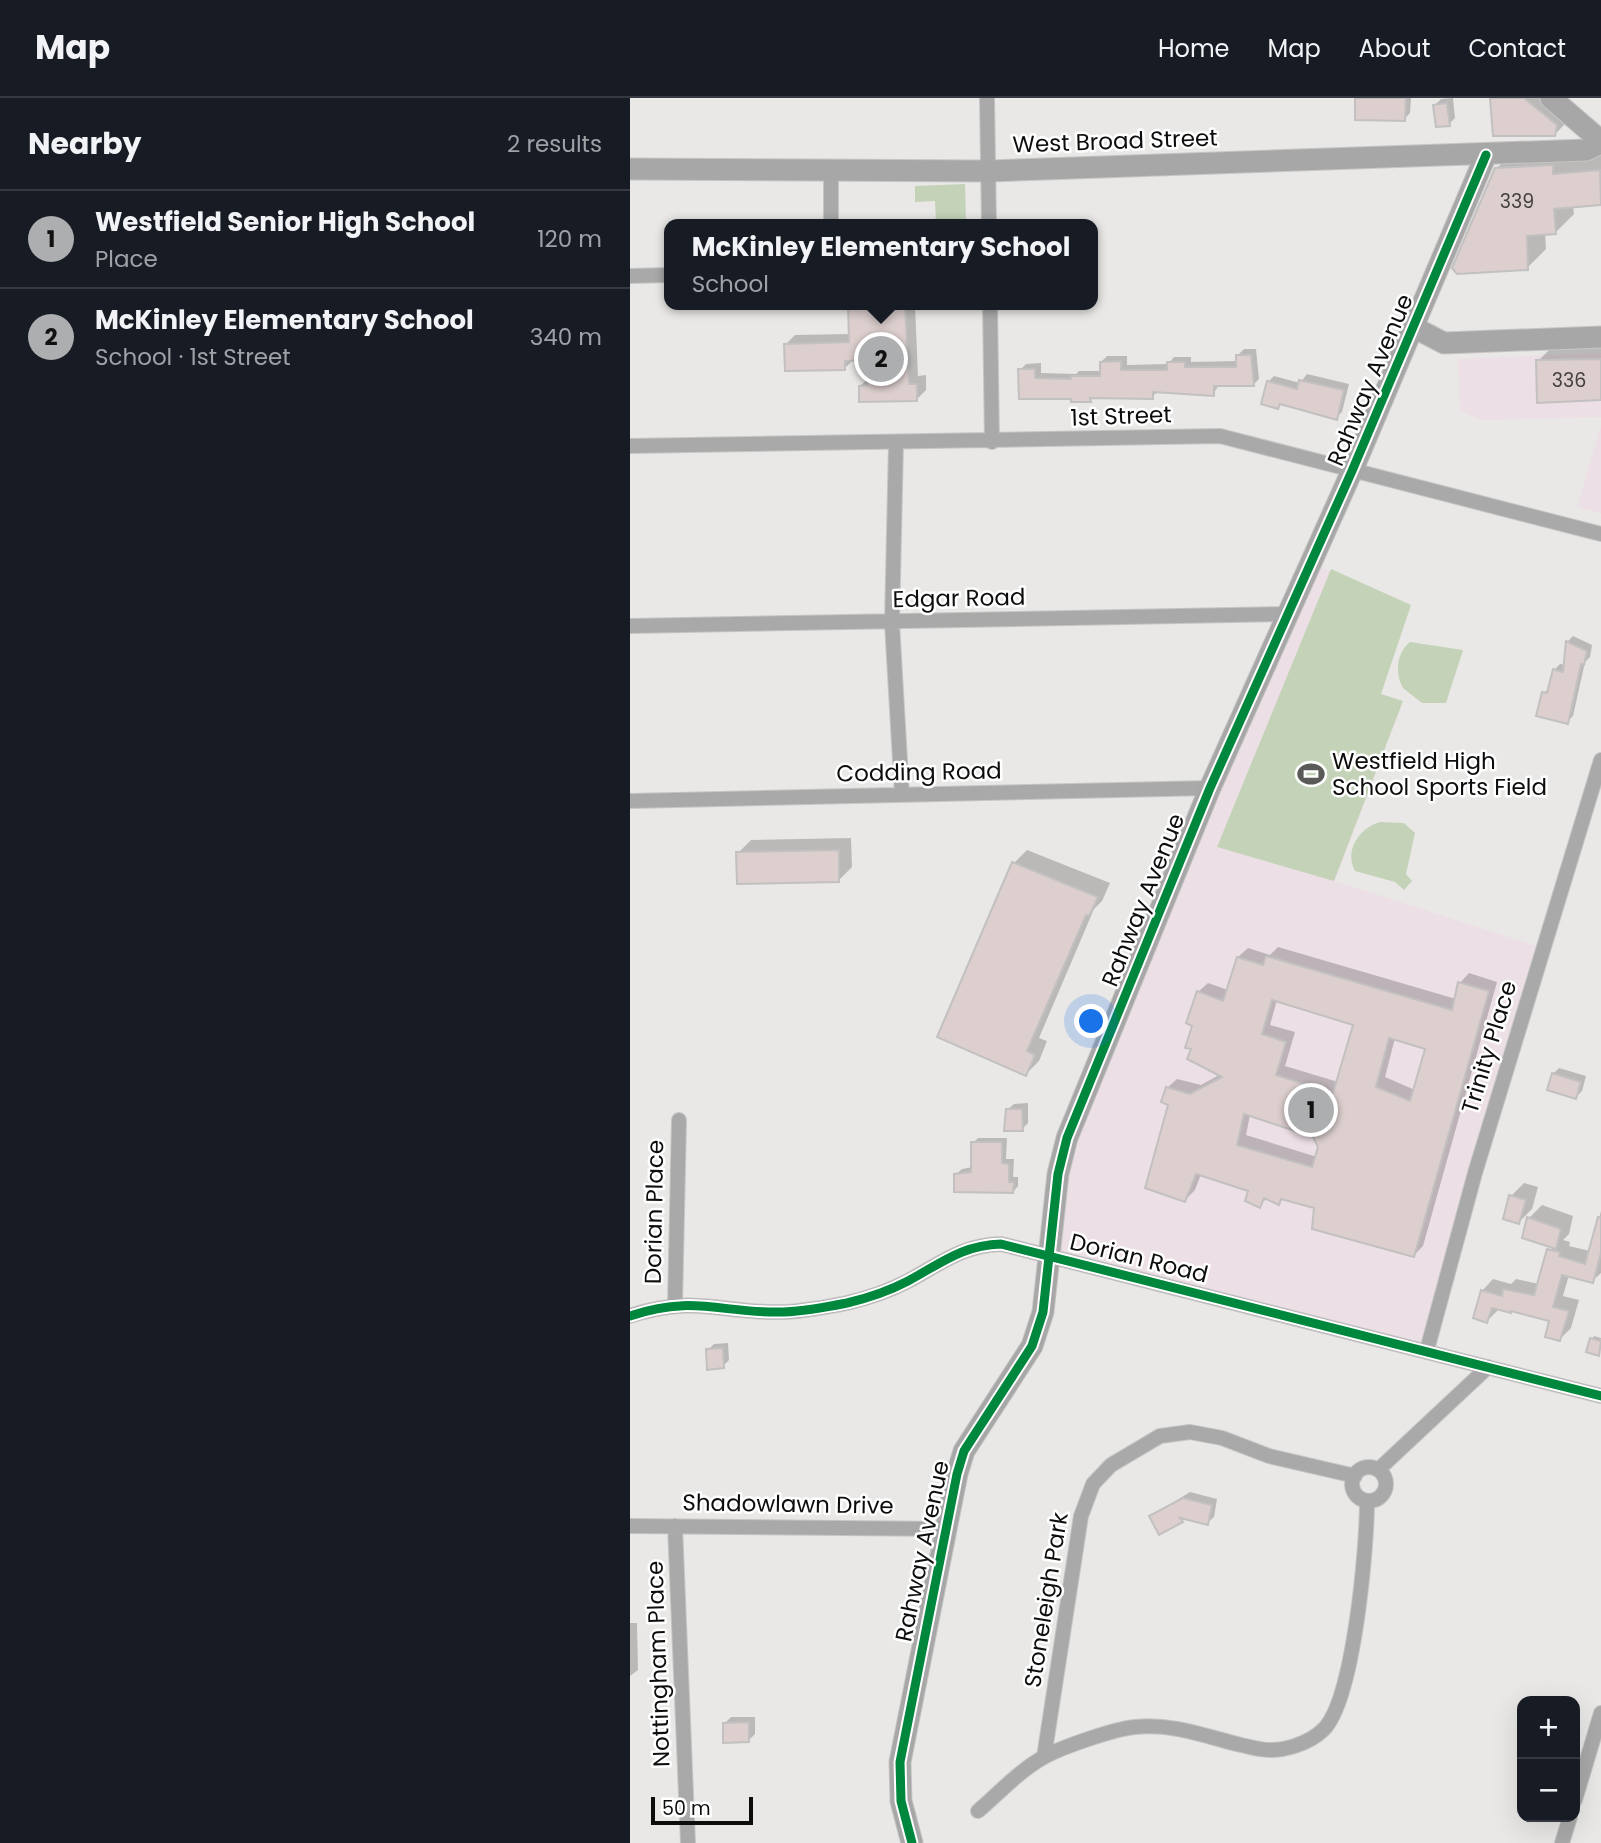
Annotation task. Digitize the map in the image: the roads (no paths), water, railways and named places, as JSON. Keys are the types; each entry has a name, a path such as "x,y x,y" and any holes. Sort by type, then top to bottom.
{"street":[{"path":"987,98 989,219"},
{"path":"1551,98 1601,142"},
{"name":"West Broad Street","path":"630,169 989,171 1486,155 1586,150 1601,142"},
{"name":"Rahway Avenue","path":"912,1843 901,1801 900,1762 946,1529 964,1451 1032,1346 1044,1312 1058,1174 1066,1138 1210,788 1352,471 1486,155"},
{"path":"831,170 831,219"},
{"path":"630,276 664,275"},
{"path":"990,310 992,442"},
{"path":"1413,327 1444,343 1601,337"},
{"name":"1st Street","path":"630,446 992,442 1220,436 1601,534"},
{"path":"896,443 892,623 902,795"},
{"name":"Edgar Road","path":"630,626 1289,614"},
{"name":"Trinity Place","path":"1427,1350 1475,1173 1601,760"},
{"name":"Codding Road","path":"630,801 1210,788"},
{"name":"Dorian Place","path":"675,1304 679,1119"},
{"name":"Dorian Road","path":"630,1316 675,1304 783,1312 817,1308 874,1295 908,1281 957,1251 978,1245 1000,1244 1601,1396"},
{"name":"Stoneleigh Park","path":"1044,1757 1081,1516 1093,1484 1111,1465 1160,1436 1190,1432 1222,1438 1269,1456 1354,1476 1363,1469 1378,1470 1488,1367"},
{"path":"1354,1476 1354,1492 1367,1501 1378,1499 1385,1490 1385,1479 1378,1470"},
{"path":"978,1811 1044,1757 1113,1731 1164,1726 1262,1750 1301,1745 1325,1728 1337,1703 1354,1645 1367,1536 1367,1501"},
{"name":"Shadowlawn Drive","path":"630,1526 946,1529"},
{"name":"Nottingham Place","path":"675,1526 688,1843"},
{"path":"1580,1783 1601,1713"},
{"path":"1562,1843 1568,1822"}],"place":[{"name":"McKinley Elementary School","path":"881,359"},
{"name":"Westfield High School Sports Field","path":"1311,774"},
{"name":"Westfield Senior High School","path":"1311,1110"}]}
